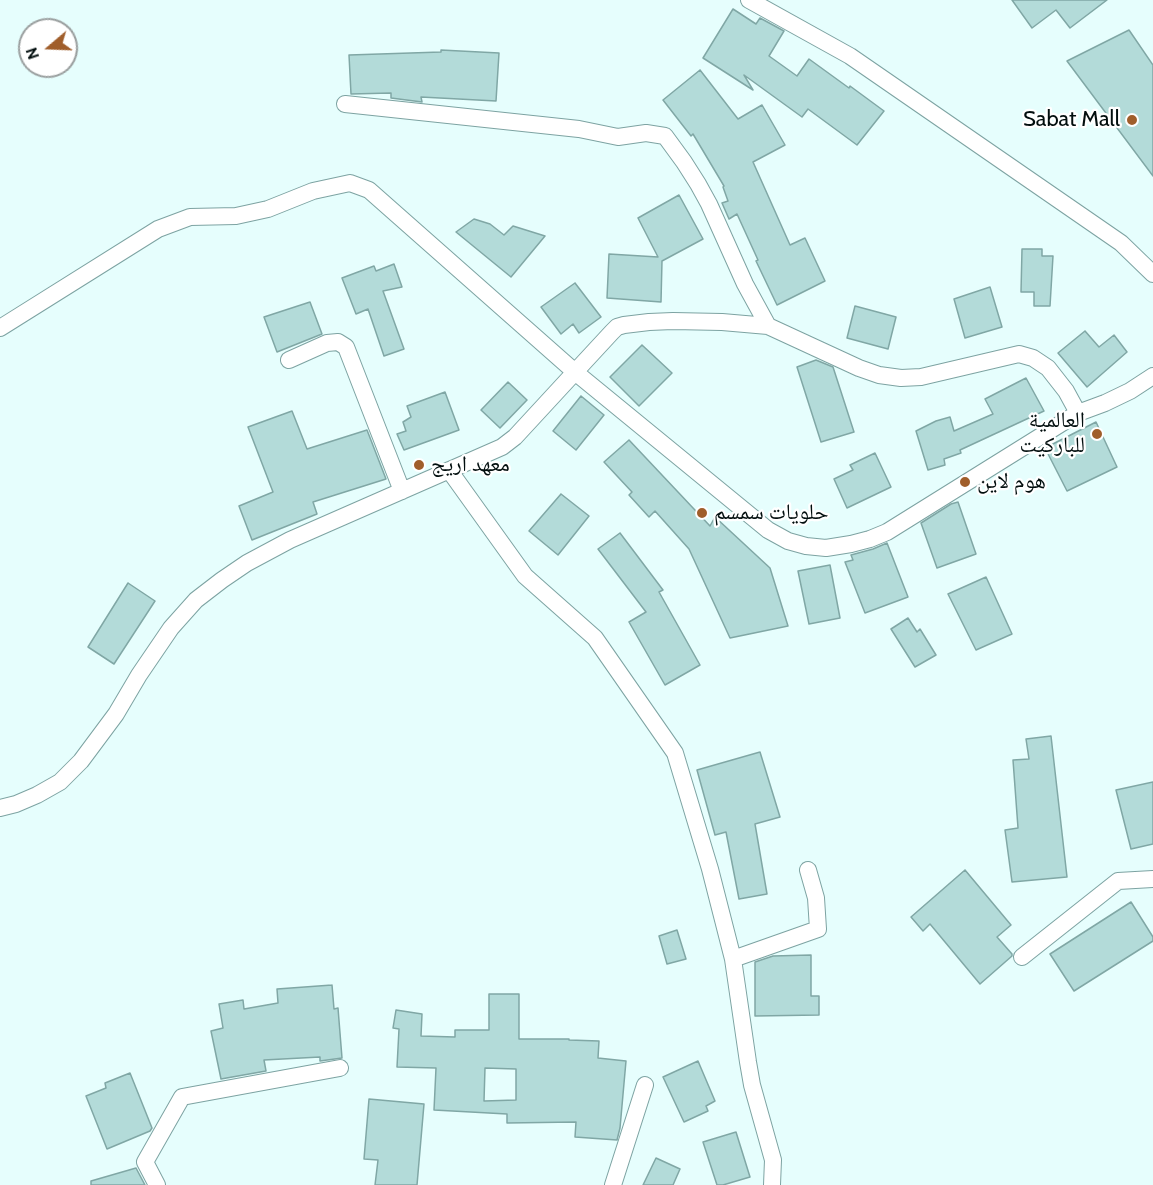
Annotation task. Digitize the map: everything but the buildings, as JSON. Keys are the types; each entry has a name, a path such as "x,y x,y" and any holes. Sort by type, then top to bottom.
{"street":[{"path":"749,0 850,56 1121,243 1153,273"},
{"path":"345,104 579,129 618,137 646,133 665,136 684,162 709,204 728,249 768,326"},
{"path":"0,328 158,229 190,217 236,216 267,209 313,191 350,183 369,190 575,372 768,530 788,541 826,548 851,544 887,532 1078,413 1122,395 1153,376"},
{"path":"0,808 38,795 60,782 81,761 116,714 171,628 196,600 254,559 290,540 502,447 515,437 617,327 673,321 768,326 859,368 879,375 901,378 921,377 1019,354 1033,358 1048,368 1066,391 1078,413"},
{"path":"289,360 327,343 338,342 346,347 402,490"},
{"path":"449,470 525,576 595,638 675,753 710,869 733,959 750,1073 773,1160 772,1185"},
{"path":"733,959 818,929 816,898 808,870"},
{"path":"1022,957 1118,881 1153,879"},
{"path":"157,1185 145,1162 182,1097 340,1068"},
{"path":"613,1185 645,1085"}],"place":[{"name":"Sabat Mall","path":"1132,120"},
{"name":"العالمية للباركيت","path":"1097,434"},
{"name":"معهد اريج","path":"419,465"},
{"name":"هوم لاين","path":"965,482"},
{"name":"حلويات سمسم","path":"702,513"}]}
